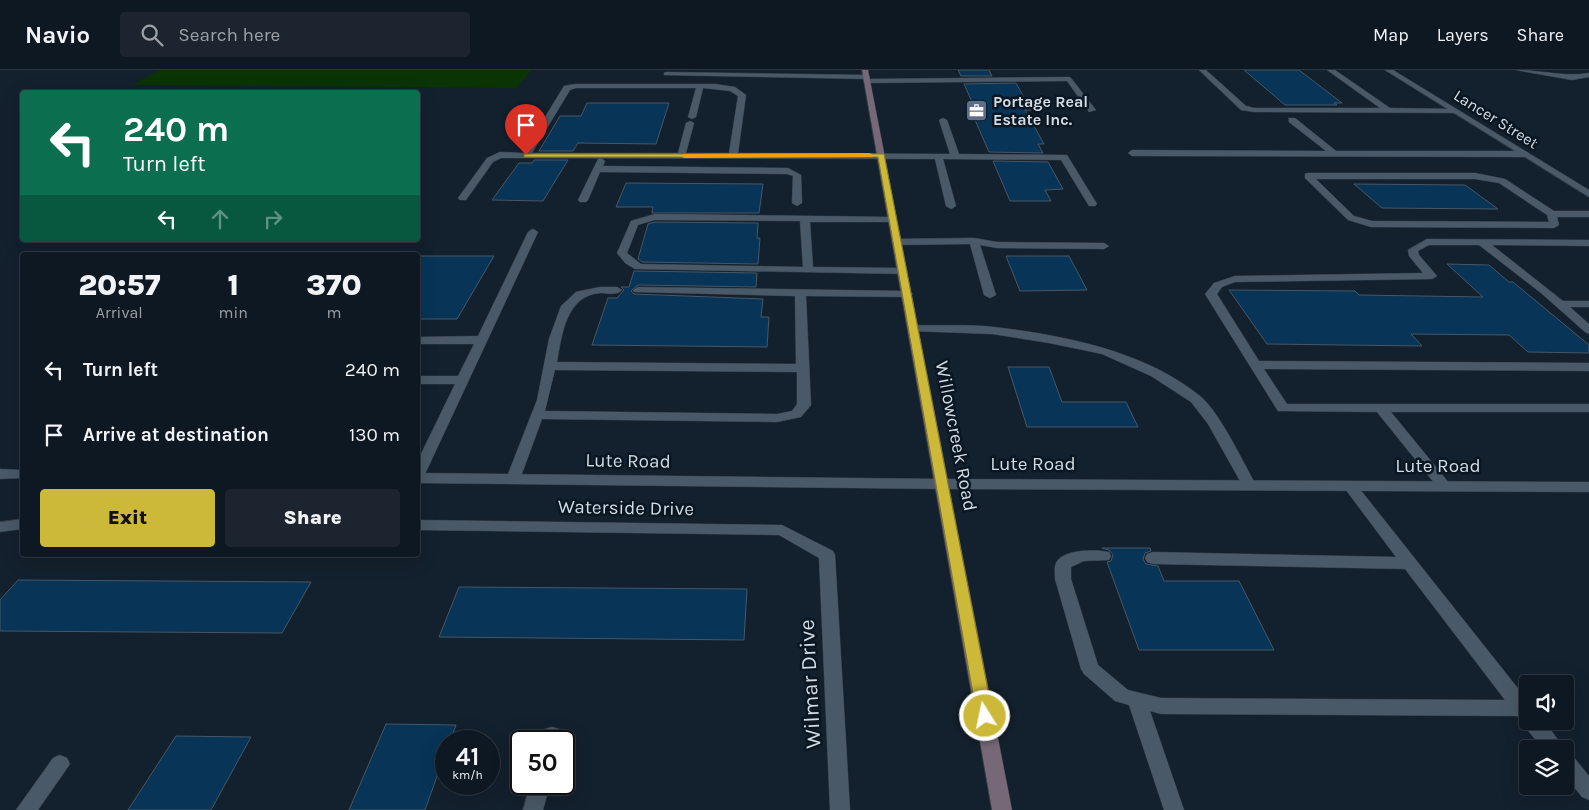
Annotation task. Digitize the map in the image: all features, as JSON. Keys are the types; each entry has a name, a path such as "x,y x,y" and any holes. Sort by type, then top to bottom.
{"main road":[{"name":"Willowcreek Road","path":"866,76 908,294 1002,810"}],"street":[{"path":"1202,70 1244,108 1254,110 1455,111"},
{"path":"1330,70 1389,111"},
{"name":"Lancer Street","path":"1388,70 1587,192"},
{"path":"1519,70 1572,78 1589,74 1586,70"},
{"path":"666,74 1069,79 1092,110"},
{"path":"526,155 568,88 576,86 700,86 732,89 742,95 729,156 724,169"},
{"path":"681,156 700,86"},
{"path":"943,120 955,156"},
{"path":"1292,120 1334,154"},
{"path":"1132,153 1525,154"},
{"path":"463,198 490,160 500,156 1064,156 1092,204"},
{"path":"583,200 603,156"},
{"path":"938,156 951,206"},
{"path":"598,169 788,171 797,175 797,203"},
{"path":"1552,214 1554,225 1370,224 1351,218 1308,176 1475,176 1502,181 1552,214 1589,214"},
{"path":"894,220 655,218 634,223 622,252 629,261 639,267 903,271"},
{"path":"805,220 808,270"},
{"path":"420,470 532,232"},
{"path":"898,242 974,241 997,245 1104,246"},
{"path":"974,241 990,295"},
{"path":"1589,243 1427,242 1418,245 1413,250 1414,256 1432,276 1260,277 1235,279 1220,283 1213,288 1211,294 1283,408 1589,408"},
{"path":"1481,242 1545,291 1589,330"},
{"path":"513,479 542,400 555,339 567,306 580,294 600,290 616,290"},
{"path":"638,290 908,294"},
{"path":"537,415 776,418 796,414 804,405 800,293"},
{"path":"1558,304 1589,304"},
{"path":"914,329 992,330 1049,339 1106,351 1155,373 1196,399 1214,423 1249,485"},
{"path":"420,340 482,340"},
{"path":"1255,365 1589,367"},
{"path":"550,366 803,368"},
{"path":"420,380 462,380"},
{"path":"1381,408 1444,486"},
{"path":"0,474 20,474"},
{"name":"Lute Road","path":"420,478 943,484 1589,487"},
{"path":"1350,486 1519,705"},
{"path":"0,527 20,524"},
{"name":"Waterside Drive","path":"420,525 782,530 827,555"},
{"name":"Wilmar Drive","path":"827,555 840,810"},
{"path":"1103,556 1082,555 1063,564 1063,579 1090,669 1122,696 1161,706 1519,715"},
{"path":"1153,558 1410,563"},
{"path":"1137,700 1174,810 1184,810"},
{"path":"1539,730 1548,740"},
{"path":"26,810 60,764"},
{"path":"1574,772 1589,790"},
{"path":"534,810 537,795"}],"green space":[{"path":"160,70 532,70 516,88 132,85"}],"building":[{"path":"958,70 989,70 992,76 961,76"},
{"path":"1244,70 1299,70 1342,103 1334,103 1337,105 1285,105"},
{"path":"1016,83 1031,110 1025,110 1044,144 1038,144 1043,153 989,152 975,120 980,120 964,84"},
{"path":"587,103 669,103 656,144 578,143 573,151 539,151 560,116 581,116"},
{"path":"534,160 568,160 543,201 492,200 519,163 532,163"},
{"path":"993,161 1048,162 1063,189 1045,190 1051,201 1010,201"},
{"path":"626,183 763,184 759,213 652,213 653,207 616,207"},
{"path":"1354,184 1465,185 1498,209 1382,208"},
{"path":"655,222 758,223 757,238 760,238 758,264 642,262 638,259 648,224"},
{"path":"420,256 494,256 457,319 420,319"},
{"path":"1006,256 1069,256 1087,290 1020,291"},
{"path":"1447,264 1489,265 1509,282 1513,282 1589,345 1589,353 1528,352 1509,335 1411,334 1422,346 1267,344 1229,290 1355,291 1359,295 1483,297"},
{"path":"634,271 757,273 756,287 638,285 631,291 634,294 763,299 761,317 769,317 767,347 592,345 608,298 617,298 624,290 621,287 629,287"},
{"path":"1008,367 1049,367 1062,402 1126,402 1138,427 1027,427"},
{"path":"1102,548 1150,548 1151,551 1145,553 1143,559 1146,564 1158,566 1164,581 1239,581 1274,650 1139,650 1107,562 1111,561 1113,555 1109,550"},
{"path":"18,580 311,582 282,633 0,631 0,600"},
{"path":"459,587 747,589 744,640 439,637"},
{"path":"386,724 456,725 454,730 435,730 435,782 425,810 349,810"},
{"path":"176,736 251,737 211,810 128,810"}],"slow traffic":[{"path":"684,156 869,155"}],"place":[{"name":"Portage Real Estate Inc.","path":"977,110"}],"route":[{"path":"526,155 881,155 985,716"}]}
